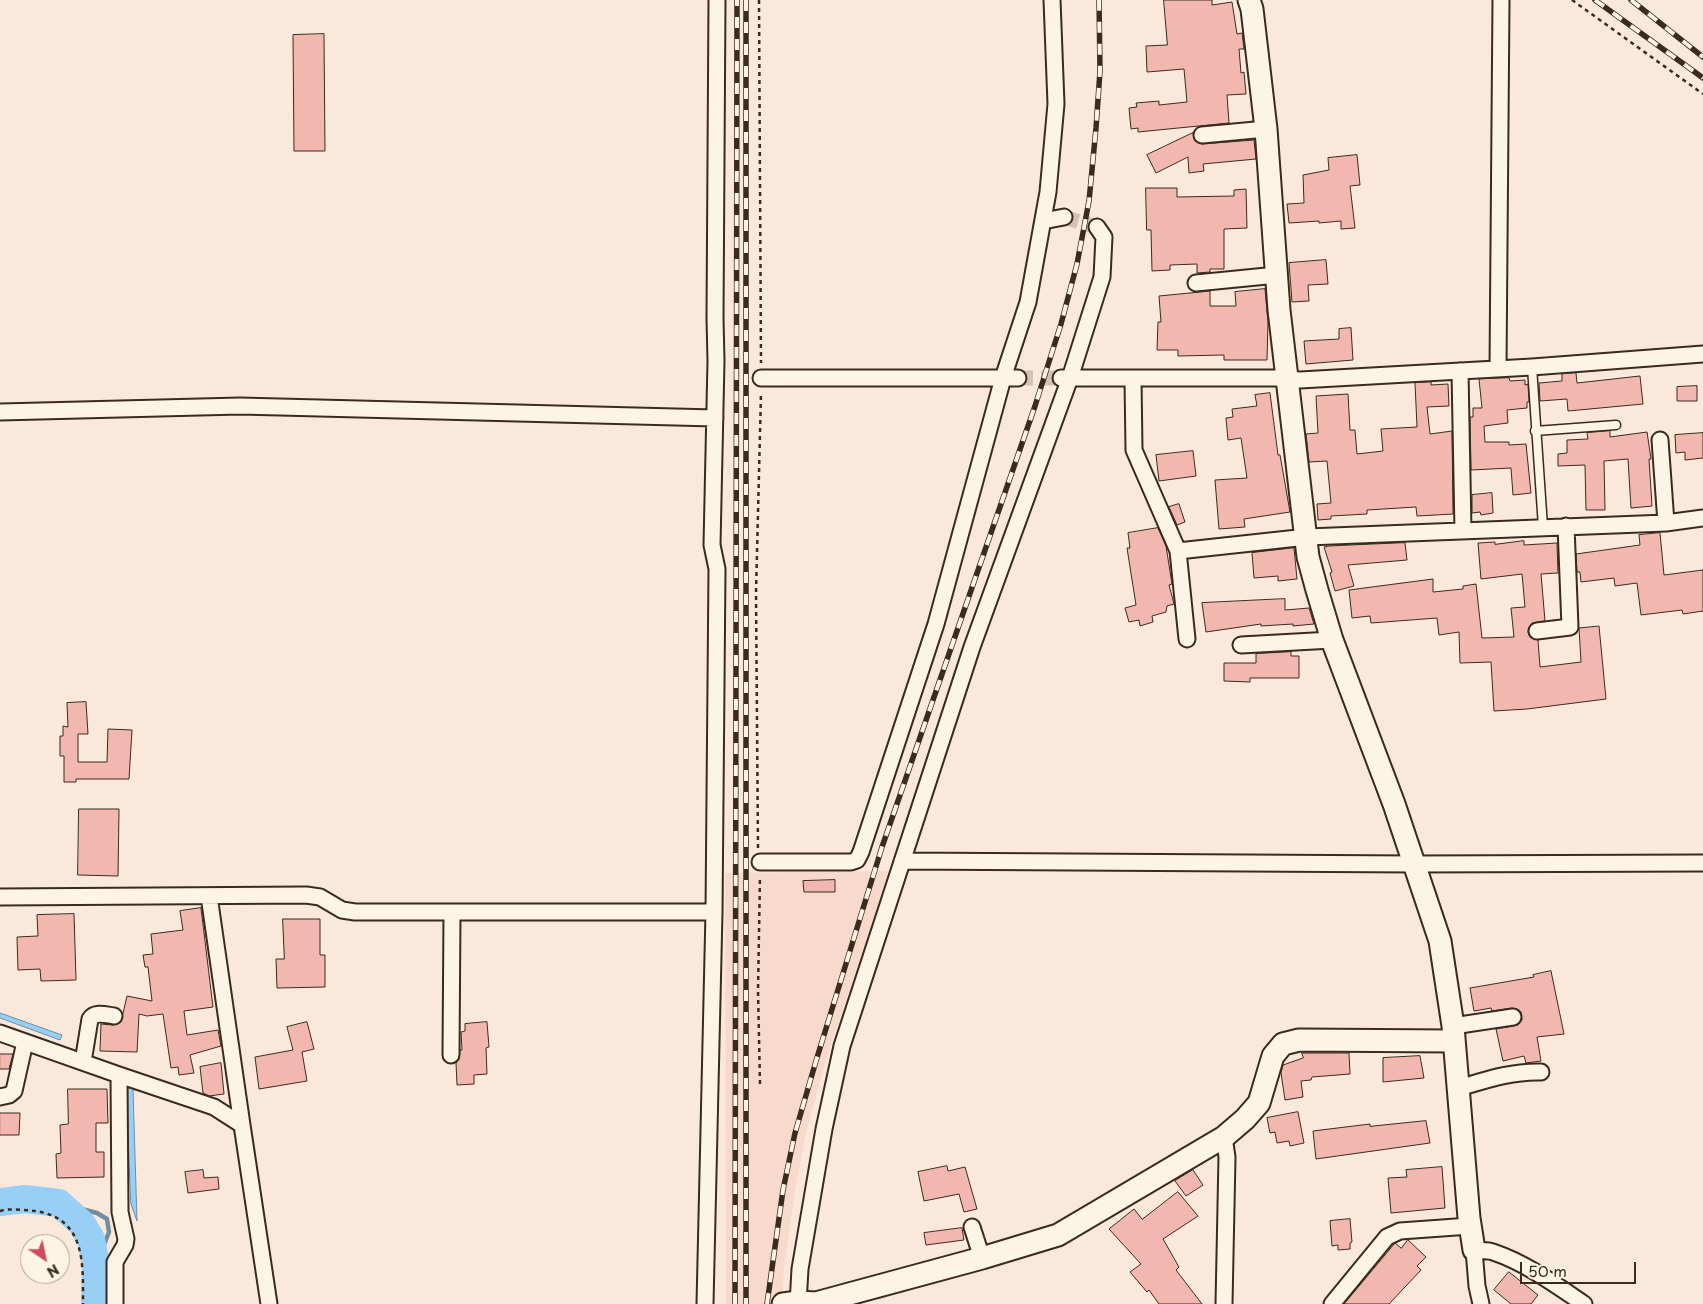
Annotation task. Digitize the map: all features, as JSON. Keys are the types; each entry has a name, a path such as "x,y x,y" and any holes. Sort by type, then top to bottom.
{"street":[{"path":"704,1304 714,912 717,569 712,545 715,418 717,0"},
{"path":"760,862 851,862 857,860 861,852 936,624 1010,378 1028,302 1048,192 1056,104 1052,0"},
{"path":"1249,0 1252,10 1266,129 1287,380 1308,558 1332,640 1415,864 1440,941 1453,1033 1470,1226 1481,1304"},
{"path":"1498,368 1501,0"},
{"path":"1202,136 1266,129"},
{"path":"1043,220 1064,217"},
{"path":"1097,228 1104,237 1102,278 1064,378 972,648 842,1046 824,1129 800,1269 802,1303 982,1258 1058,1235 1224,1137 1245,1119 1259,1103 1273,1056 1283,1044 1299,1040 1453,1033 1513,1017"},
{"path":"1196,283 1277,275"},
{"path":"1064,378 1276,378 1287,380 1532,367 1703,354"},
{"path":"1460,371 1463,531"},
{"path":"761,378 1010,378"},
{"path":"1133,378 1134,450 1178,551 1187,639"},
{"path":"0,412 240,406 715,418"},
{"path":"1660,440 1666,523"},
{"path":"1178,551 1307,537 1666,523 1703,518"},
{"path":"1537,631 1570,627 1566,526"},
{"path":"1241,645 1332,640"},
{"path":"902,861 1703,864"},
{"path":"0,897 306,895 320,897 342,910 355,912 714,912"},
{"path":"209,896 269,1304"},
{"path":"450,1055 452,913"},
{"path":"83,1062 92,1015 114,1016"},
{"path":"0,1033 119,1076 214,1107 242,1125"},
{"path":"0,1097 9,1095 14,1091 25,1042"},
{"path":"1459,1088 1513,1073 1526,1071 1541,1072"},
{"path":"115,1304 115,1262 125,1246 126,1238 120,1212 119,1076"},
{"path":"1224,1137 1227,1156 1224,1304"},
{"path":"1332,1304 1387,1237 1400,1231 1470,1226"},
{"path":"972,1227 982,1258"},
{"path":"1474,1250 1491,1251 1524,1267 1584,1304"}],"lane":[{"path":"1532,367 1543,527"},
{"path":"1535,431 1616,425"}],"path":[{"path":"759,0 761,378 756,592 758,853 760,862 758,991 760,1084"},
{"path":"1572,0 1703,94"},
{"path":"0,1211 24,1210 44,1212 61,1220 73,1233 83,1264 82,1304"}],"shaded area":[{"path":"889,871 826,1060 805,1137 784,1268 782,1304 726,1304 725,873"}],"water":[{"path":"0,1013 62,1035 60,1040 0,1018"},
{"path":"126,1087 147,1089 133,1090 137,1221 131,1204"}],"building":[{"path":"1164,0 1212,0 1212,5 1232,2 1237,34 1242,33 1244,49 1239,49 1241,73 1244,72 1246,94 1227,95 1229,123 1138,132 1138,128 1131,129 1129,108 1137,107 1136,103 1159,101 1159,105 1187,102 1184,69 1147,72 1146,46 1167,45"},
{"path":"324,34 325,151 294,151 293,35"},
{"path":"1193,133 1195,141 1202,144 1254,140 1256,159 1203,164 1204,171 1189,173 1188,157 1156,173 1147,155"},
{"path":"1357,155 1360,185 1350,186 1355,228 1341,229 1341,221 1289,223 1287,204 1304,203 1303,175 1329,170 1328,158"},
{"path":"1146,188 1177,188 1177,197 1234,196 1234,190 1246,189 1247,228 1224,229 1224,269 1210,269 1210,272 1197,273 1197,264 1170,265 1170,270 1152,271 1151,230 1147,230"},
{"path":"1326,260 1328,284 1308,285 1309,301 1292,302 1289,263"},
{"path":"1265,289 1268,322 1267,360 1224,360 1224,355 1178,356 1178,350 1157,350 1158,322 1161,322 1159,296 1210,291 1210,306 1236,306 1235,292"},
{"path":"1351,328 1353,360 1306,364 1304,341 1339,339 1339,329"},
{"path":"1576,373 1577,383 1640,376 1643,404 1568,411 1567,399 1540,401 1539,383 1562,381 1562,374"},
{"path":"1509,378 1510,381 1525,380 1525,385 1528,384 1529,402 1527,402 1527,408 1507,410 1508,423 1484,426 1485,442 1509,442 1509,445 1526,444 1531,493 1513,495 1511,468 1471,470 1470,417 1473,417 1473,408 1482,408 1479,379"},
{"path":"1431,382 1431,385 1448,384 1449,406 1427,407 1430,434 1452,431 1453,514 1417,516 1416,507 1367,510 1367,514 1331,516 1331,519 1318,520 1317,504 1331,503 1327,461 1309,462 1306,434 1318,433 1316,396 1348,394 1350,430 1355,430 1357,454 1383,451 1381,429 1417,427 1415,383"},
{"path":"1697,386 1697,401 1677,401 1677,387"},
{"path":"1270,393 1278,455 1280,455 1290,512 1244,519 1245,527 1219,529 1215,480 1247,478 1241,438 1228,440 1226,418 1233,417 1232,409 1257,406 1255,395"},
{"path":"1610,431 1610,437 1647,432 1651,459 1649,459 1652,506 1631,508 1628,459 1604,461 1605,510 1586,510 1585,465 1558,466 1558,454 1567,453 1567,440 1588,439 1587,433"},
{"path":"1703,433 1703,458 1685,460 1685,452 1676,453 1675,435"},
{"path":"1193,451 1196,476 1159,481 1156,455"},
{"path":"1492,493 1493,513 1481,515 1480,512 1472,513 1472,495"},
{"path":"1179,504 1185,522 1177,525 1169,507"},
{"path":"1158,528 1166,546 1172,584 1169,585 1174,604 1167,606 1166,612 1152,616 1153,622 1140,626 1139,620 1129,622 1125,608 1136,605 1127,548 1130,548 1128,533"},
{"path":"1660,533 1664,575 1703,570 1703,611 1683,614 1682,610 1641,615 1637,583 1615,586 1614,578 1581,582 1580,572 1577,572 1576,554 1640,545 1639,535"},
{"path":"1524,541 1524,545 1557,543 1558,573 1541,574 1545,621 1532,623 1528,632 1530,637 1538,640 1540,667 1581,662 1579,628 1599,626 1606,699 1527,709 1494,711 1491,662 1460,663 1459,632 1439,635 1437,618 1371,623 1370,616 1352,618 1349,590 1433,579 1433,592 1463,589 1463,586 1476,584 1482,638 1514,637 1511,608 1525,607 1522,574 1481,579 1478,543 1495,542 1495,544"},
{"path":"1405,543 1407,560 1348,565 1354,586 1335,591 1330,573 1332,572 1324,547"},
{"path":"1294,548 1297,579 1278,581 1278,576 1254,578 1252,553"},
{"path":"1285,599 1285,610 1309,608 1314,624 1261,626 1261,624 1206,632 1202,603"},
{"path":"1291,652 1291,656 1299,656 1299,678 1250,678 1250,682 1224,681 1224,663 1256,663 1256,654"},
{"path":"86,702 88,734 78,734 78,762 107,762 108,729 132,730 129,779 76,779 76,782 64,782 64,756 60,756 60,736 63,736 63,726 68,727 67,703"},
{"path":"79,809 119,809 118,876 78,875"},
{"path":"835,880 835,892 804,892 803,881"},
{"path":"201,908 213,1007 184,1011 187,1035 218,1030 221,1046 190,1055 194,1073 179,1075 178,1067 171,1068 163,1014 147,1016 139,1014 137,1052 100,1051 101,1024 113,1025 121,1022 127,996 152,1001 148,967 145,967 143,955 153,954 151,934 183,930 180,911"},
{"path":"74,914 76,980 41,981 40,969 18,970 17,937 38,936 37,915"},
{"path":"283,919 320,919 320,955 325,955 325,987 277,988 276,959 284,959"},
{"path":"1551,971 1564,1034 1537,1037 1541,1061 1526,1063 1524,1056 1503,1061 1496,1029 1518,1025 1522,1020 1521,1012 1512,1008 1492,1011 1491,1008 1474,1011 1470,988 1534,977 1533,975"},
{"path":"307,1022 314,1049 302,1052 307,1081 259,1089 255,1057 293,1050 287,1027"},
{"path":"487,1022 489,1047 486,1048 487,1074 474,1075 474,1084 457,1085 456,1063 459,1059 460,1050 462,1050 461,1032 465,1031 465,1024"},
{"path":"1302,1053 1349,1053 1350,1074 1312,1077 1311,1080 1301,1081 1303,1097 1285,1100 1281,1073 1283,1065 1303,1058"},
{"path":"0,1054 13,1054 9,1069 0,1069"},
{"path":"1420,1056 1424,1078 1383,1082 1383,1058"},
{"path":"221,1063 224,1094 209,1096 203,1093 200,1067"},
{"path":"68,1089 107,1089 108,1123 96,1123 96,1152 104,1152 104,1177 57,1178 56,1154 61,1153 60,1125 68,1124"},
{"path":"1298,1112 1304,1143 1290,1146 1289,1141 1277,1143 1275,1132 1270,1133 1267,1118"},
{"path":"0,1113 20,1113 19,1135 0,1135"},
{"path":"1426,1121 1430,1143 1316,1159 1313,1131 1370,1124 1370,1126"},
{"path":"947,1166 948,1171 965,1167 977,1209 964,1212 959,1194 924,1201 918,1172"},
{"path":"1442,1167 1445,1208 1391,1213 1388,1178 1407,1177 1406,1170"},
{"path":"203,1170 204,1178 218,1177 219,1189 188,1193 185,1172"},
{"path":"1193,1170 1203,1185 1186,1196 1175,1181"},
{"path":"1178,1192 1198,1216 1163,1239 1179,1267 1176,1270 1202,1304 1159,1304 1149,1290 1147,1292 1130,1272 1141,1264 1109,1229 1134,1209 1142,1219"},
{"path":"1350,1219 1352,1242 1350,1243 1350,1249 1338,1250 1338,1245 1332,1246 1330,1221"},
{"path":"962,1228 964,1240 926,1245 924,1233"},
{"path":"1408,1240 1426,1257 1417,1266 1421,1270 1389,1304 1344,1304 1395,1243 1401,1248"},
{"path":"1509,1272 1538,1295 1531,1304 1511,1304 1494,1290"}],"waterway":[{"path":"0,1202 25,1199 59,1203 82,1224 91,1239 96,1265 95,1304"},
{"path":"59,1203 97,1213 107,1219 109,1232 96,1265"}],"tunnel":[{"path":"1064,217 1097,227"},
{"path":"1018,378 1059,378"}],"railway":[{"path":"735,1304 737,0"},
{"path":"746,0 746,1304"},
{"path":"767,1304 783,1190 795,1133 816,1061 882,847 1035,406 1061,324 1077,264 1089,201 1096,128 1100,71 1099,0"},
{"path":"1595,0 1703,78"},
{"path":"1631,0 1703,57"}]}
